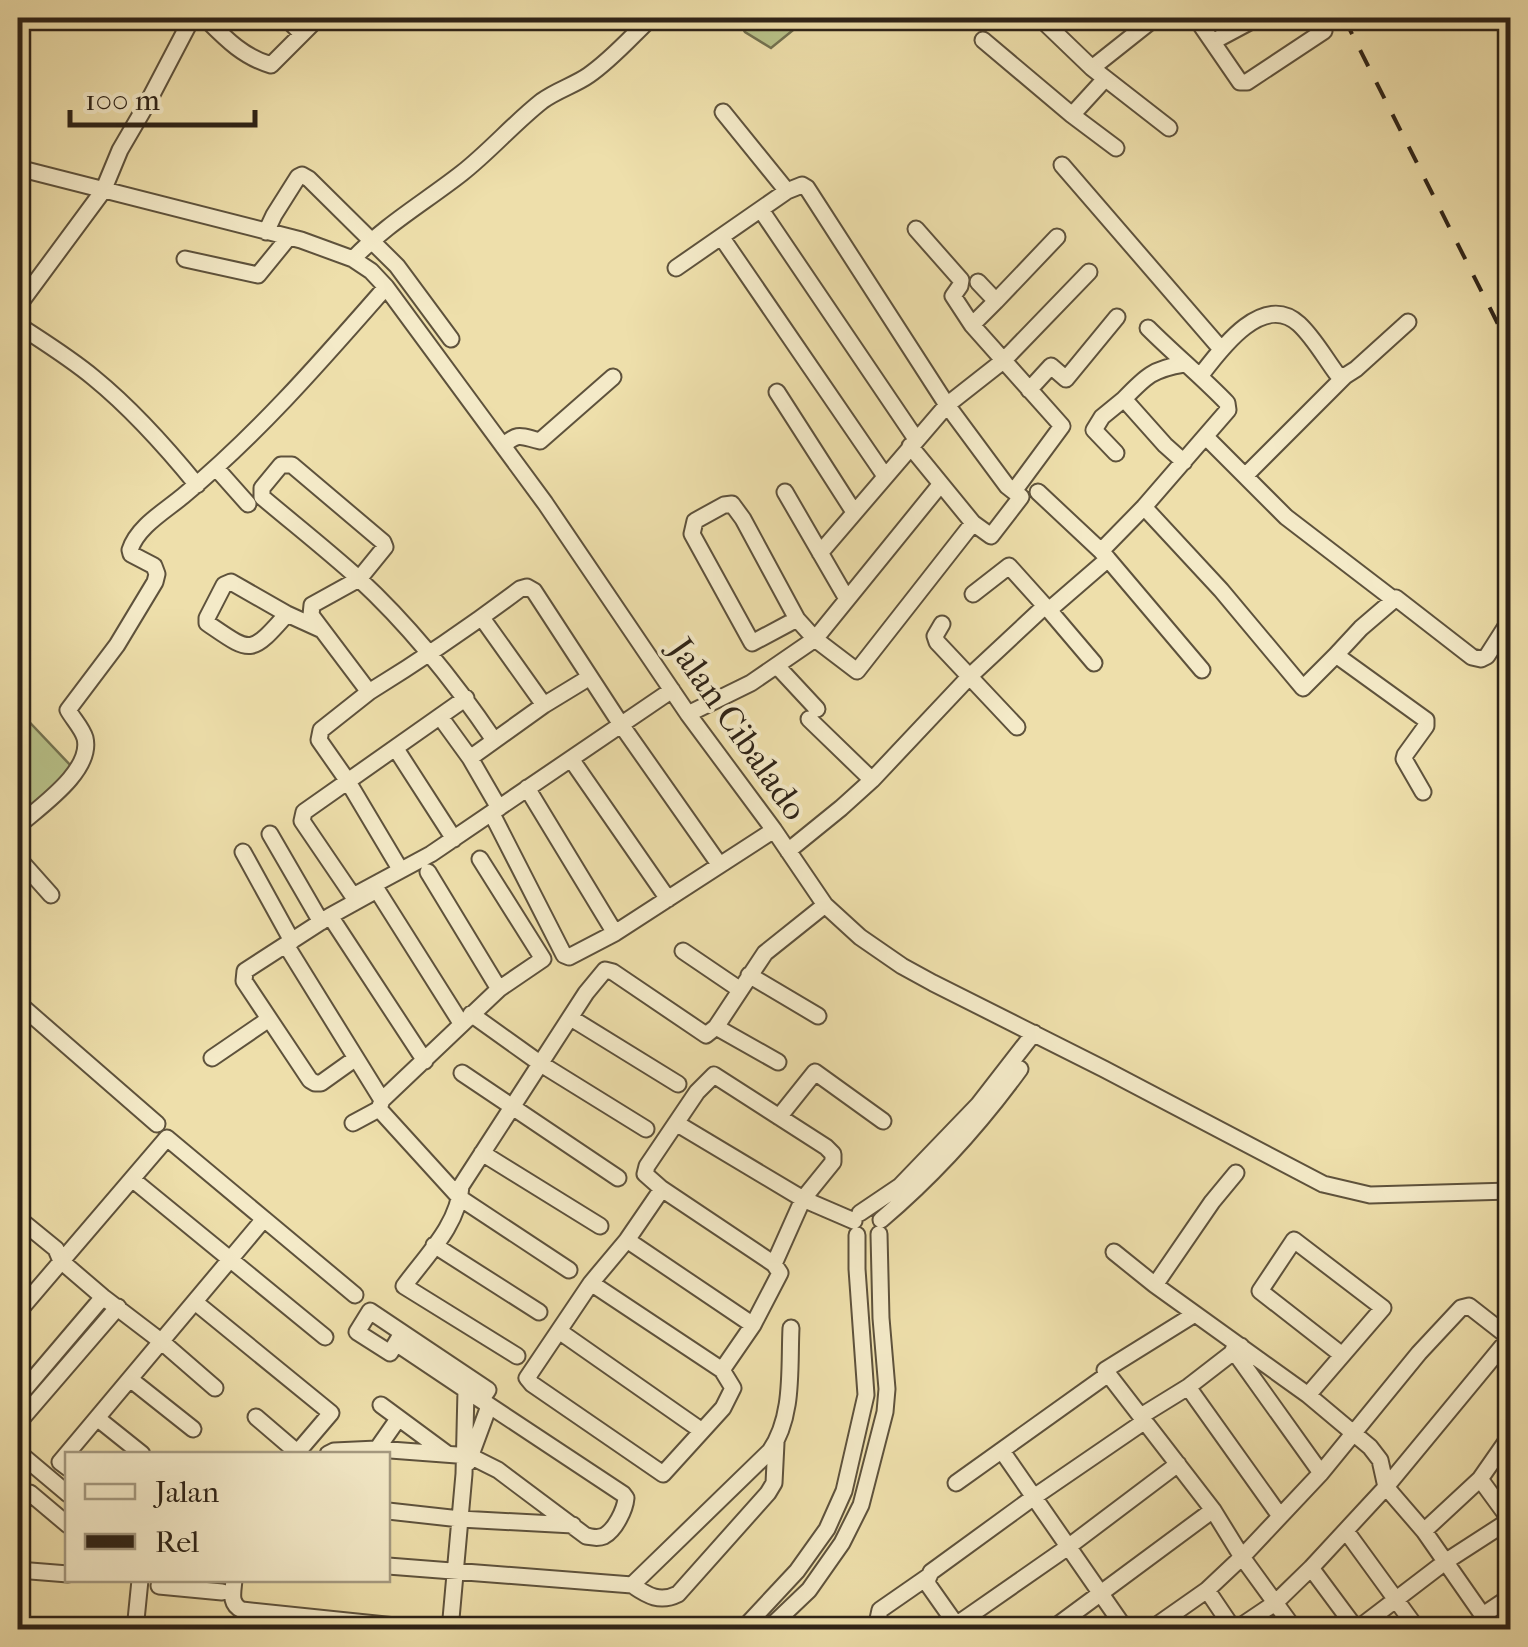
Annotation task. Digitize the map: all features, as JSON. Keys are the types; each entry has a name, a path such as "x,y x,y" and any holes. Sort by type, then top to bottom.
{"street":[{"path":"18,306 103,191 120,150 192,18"},
{"path":"205,18 254,60 271,65 318,18"},
{"path":"286,18 302,34"},
{"path":"361,249 462,173 543,100 594,71 652,18"},
{"path":"1072,115 1098,74 1155,18"},
{"path":"1196,18 1236,80 1246,82 1324,31"},
{"path":"1214,41 1257,18"},
{"path":"1050,21 1098,74 1169,128"},
{"path":"983,40 1116,148"},
{"path":"723,112 787,191"},
{"path":"1062,164 1221,350"},
{"name":"Jalan Cibalado","path":"18,168 103,191 270,223 289,237 327,248 361,249 371,271 508,441 688,714 774,830 795,845 825,905 860,937 902,966 1323,1184 1370,1195 1510,1191"},
{"path":"270,223 302,175 315,184 361,249 397,266 452,338"},
{"path":"676,268 787,191 808,188 947,405 1021,497 991,536 973,523 940,485 761,210"},
{"path":"916,229 961,280 953,296 972,325 1062,426 1014,491"},
{"path":"185,259 258,275 289,237"},
{"path":"972,325 1057,237"},
{"path":"722,238 885,476"},
{"path":"820,553 947,405 1003,361 1088,272"},
{"path":"978,282 996,301"},
{"path":"18,826 71,779 81,765 85,736 68,710 117,644 155,582 154,566 132,554 131,545 149,524 263,423 386,288"},
{"path":"1201,376 1244,326 1270,314 1298,323 1338,374 1345,376"},
{"path":"1030,390 1051,366 1066,379 1118,318"},
{"path":"1245,476 1345,376 1408,322"},
{"path":"18,324 111,392 197,485"},
{"path":"795,845 872,780 970,676 1104,555 1228,406 1148,328"},
{"path":"1116,453 1094,430 1102,417 1161,368 1184,364"},
{"path":"508,441 526,436 540,440 614,376"},
{"path":"776,392 854,512"},
{"path":"1124,399 1184,462"},
{"path":"1206,437 1286,517 1393,599"},
{"path":"370,692 310,615 312,605 359,579 385,546 292,465 281,465 262,488 262,497 359,579 430,652 494,740"},
{"path":"216,468 248,504"},
{"path":"688,714 778,666 815,638 940,485"},
{"path":"785,492 847,599"},
{"path":"1038,492 1104,555 1202,670"},
{"path":"797,620 752,643 692,534 695,522 732,504 797,620 857,671 973,523"},
{"path":"1144,507 1221,590 1303,688 1393,599 1398,598 1472,657 1481,659 1488,656 1510,620"},
{"path":"973,594 1010,566 1094,663"},
{"path":"286,614 260,642 248,647 240,646 207,623 228,582 322,630"},
{"path":"400,870 348,780 319,740 319,734 370,692 526,587 534,591 719,864"},
{"path":"482,618 544,705"},
{"path":"942,624 935,636 938,642 1016,727"},
{"path":"1336,656 1426,720 1426,726 1404,755 1423,792"},
{"path":"778,666 813,714 872,780"},
{"path":"470,758 590,677"},
{"path":"466,698 304,812 302,821 353,896 431,854 672,690"},
{"path":"440,718 470,758 564,954 574,956 615,934 774,830"},
{"path":"396,749 454,838"},
{"path":"571,760 668,899"},
{"path":"528,788 615,934"},
{"path":"270,834 424,1061"},
{"path":"243,852 380,1105 460,1198 569,1270"},
{"path":"18,858 51,895"},
{"path":"352,1123 380,1105 499,989 544,959 480,858"},
{"path":"428,872 499,989"},
{"path":"356,1058 315,1084 243,976 326,919 377,890 466,1019 646,1128"},
{"path":"517,1356 404,1286 456,1214 461,1186 586,994 605,970 613,972 706,1035 716,1027 764,953 825,905"},
{"path":"683,951 818,1016"},
{"path":"18,1003 157,1124"},
{"path":"572,1018 678,1084"},
{"path":"212,1058 269,1019"},
{"path":"716,1027 778,1062"},
{"path":"857,1223 939,1146 1039,1035"},
{"path":"676,1122 803,1198 857,1223 871,1240 988,1112 1039,1035"},
{"path":"462,1072 618,1178"},
{"path":"780,1117 815,1072 883,1121"},
{"path":"722,1370 753,1325 780,1274 774,1264 662,1189 646,1177 645,1171 676,1122 714,1075 833,1154 833,1162 803,1198 774,1264"},
{"path":"18,1312 167,1138 354,1295"},
{"path":"482,1152 600,1226"},
{"path":"1155,1286 1236,1172"},
{"path":"132,1179 325,1337"},
{"path":"590,1284 722,1370 733,1388 723,1408 663,1474 527,1378 590,1284 662,1189"},
{"path":"742,1630 797,1571 827,1529 844,1491 866,1395 857,1223 870,1211 880,1227 886,1412 860,1505 842,1543 809,1590 767,1630"},
{"path":"18,1218 56,1249 62,1260 103,1297 215,1388"},
{"path":"68,1452 264,1219"},
{"path":"627,1240 753,1325"},
{"path":"1308,1395 1383,1308 1294,1240 1260,1291 1342,1355"},
{"path":"434,1245 539,1312"},
{"path":"1114,1252 1237,1348 1308,1395 1370,1447 1380,1460 1386,1487 1424,1531 1488,1622 1510,1596"},
{"path":"18,1284 32,1295"},
{"path":"18,1397 103,1297"},
{"path":"195,1302 331,1413 299,1452"},
{"path":"1150,1630 1207,1590 1242,1556 1321,1474 1418,1353 1465,1306 1510,1338 1386,1487 1274,1603 1234,1630 1207,1590"},
{"path":"18,1423 118,1307"},
{"path":"1194,1314 1104,1370 1212,1510 1294,1630"},
{"path":"632,1586 776,1443 791,1379 791,1328"},
{"path":"559,1331 702,1430"},
{"path":"380,1405 461,1455 498,1470 586,1536 606,1535 625,1508 626,1498 485,1403 469,1385 400,1338"},
{"path":"884,1630 878,1620 880,1610 1237,1348"},
{"path":"1237,1348 1321,1474"},
{"path":"956,1484 1108,1375"},
{"path":"130,1379 193,1429"},
{"path":"450,1630 469,1385"},
{"path":"1188,1387 1280,1516"},
{"path":"461,1455 485,1403"},
{"path":"256,1417 295,1452"},
{"path":"97,1418 140,1452"},
{"path":"377,1449 398,1419"},
{"path":"1424,1531 1480,1479 1510,1436"},
{"path":"390,1566 632,1586 648,1596 668,1599 678,1594 768,1493 774,1482 776,1443"},
{"path":"331,1452 377,1449 461,1455"},
{"path":"18,1452 65,1491"},
{"path":"1002,1452 1126,1630"},
{"path":"928,1576 928,1586 958,1627 1178,1464"},
{"path":"1311,1568 1357,1629 1445,1562 1510,1520 1480,1479"},
{"path":"18,1508 30,1493 65,1522"},
{"path":"1051,1630 1212,1510"},
{"path":"390,1511 572,1525"},
{"path":"1346,1530 1418,1630"},
{"path":"18,1555 37,1571"},
{"path":"18,1570 65,1574"},
{"path":"135,1630 140,1582"},
{"path":"234,1582 232,1601 242,1610 434,1630"},
{"path":"159,1586 189,1584 222,1592"}],"green space":[{"path":"736,18 808,18 771,48 745,32"},
{"path":"18,710 73,768 18,818"}],"railway":[{"path":"1344,18 1510,348"}]}
